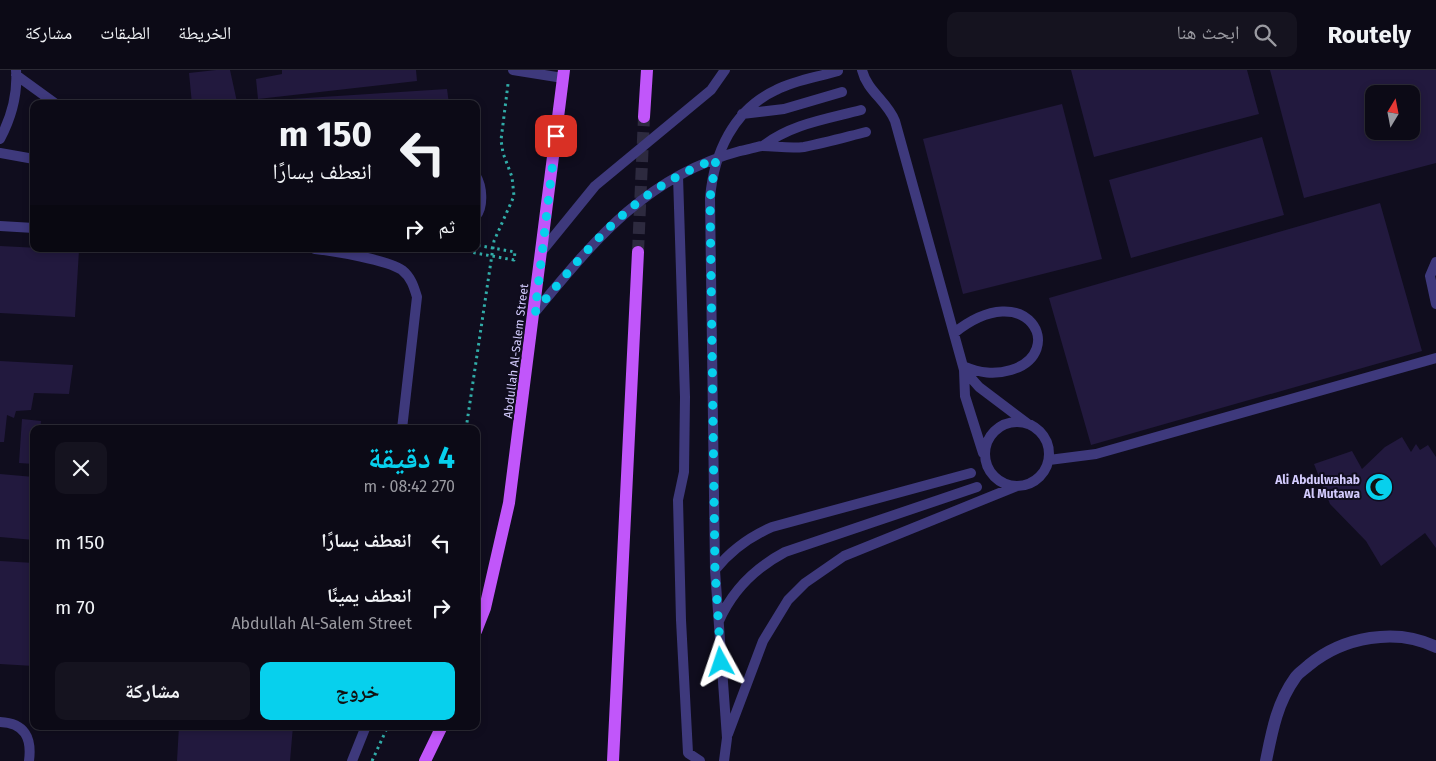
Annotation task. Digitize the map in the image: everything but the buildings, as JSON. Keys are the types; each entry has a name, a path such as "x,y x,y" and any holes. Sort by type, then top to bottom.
{"main road":[{"path":"644,117 647,70"},
{"name":"Abdullah Al-Salem Street","path":"480,621 485,608 509,503 535,312 564,74"},
{"path":"613,761 638,252"},
{"path":"425,761 440,730"}],"street":[{"path":"1266,761 1275,715 1295,677 1323,654 1355,641 1392,636 1436,648"}],"lane":[{"path":"542,251 594,186 711,90 725,70"},
{"path":"862,70 868,86 888,105 895,121 964,368 965,396 985,459 989,469 996,478 1017,486"},
{"path":"724,761 727,738 715,570 710,198 716,159 731,129 742,114 752,105 776,90 838,71"},
{"path":"16,72 51,100"},
{"path":"0,139 9,123 13,109 16,72"},
{"path":"511,72 564,74"},
{"path":"742,114 784,109 842,92"},
{"path":"535,312 597,238 637,202 678,176 716,159 763,146 779,135 797,127 861,110"},
{"path":"763,146 783,148 804,147 866,132"},
{"path":"0,153 30,158"},
{"path":"678,176 684,397 684,472 678,500 681,620 688,754 700,761"},
{"path":"480,183 480,202"},
{"path":"0,226 30,228"},
{"path":"329,252 368,260 402,270 412,281 417,297 402,425"},
{"path":"1436,262 1430,276 1436,304"},
{"path":"954,333 986,314 1010,310 1028,318 1037,335 1038,345 1034,354 1029,362 1016,369 990,374 964,368"},
{"path":"1049,460 1096,454 1436,358"},
{"path":"727,738 763,640 788,600 805,583 844,556 1017,486 1028,484 1038,478 1045,470 1049,460 1049,448 1045,438 979,387 964,368"},
{"path":"985,459 985,448 989,437 997,429 1006,423 1018,422 1028,424"},
{"path":"715,570 735,548 772,527 971,473"},
{"path":"718,624 734,594 756,570 785,552 977,487"},
{"path":"0,722 16,725 26,734 31,746 29,761"},
{"path":"352,761 364,730"}],"path":[{"path":"467,425 493,248 498,228 508,213 514,196 512,177 504,159 501,140 511,72"},
{"path":"470,252 514,260 515,252 480,246"},
{"path":"372,761 386,730"}],"tunnel":[{"path":"638,252 644,117"}],"place":[{"name":"Ali Abdulwahab Al Mutawa","path":"1379,487"}],"route":[{"path":"556,136 535,312 597,238 637,202 656,188 696,166 716,159 711,180 710,198 715,570 721,662"}]}
